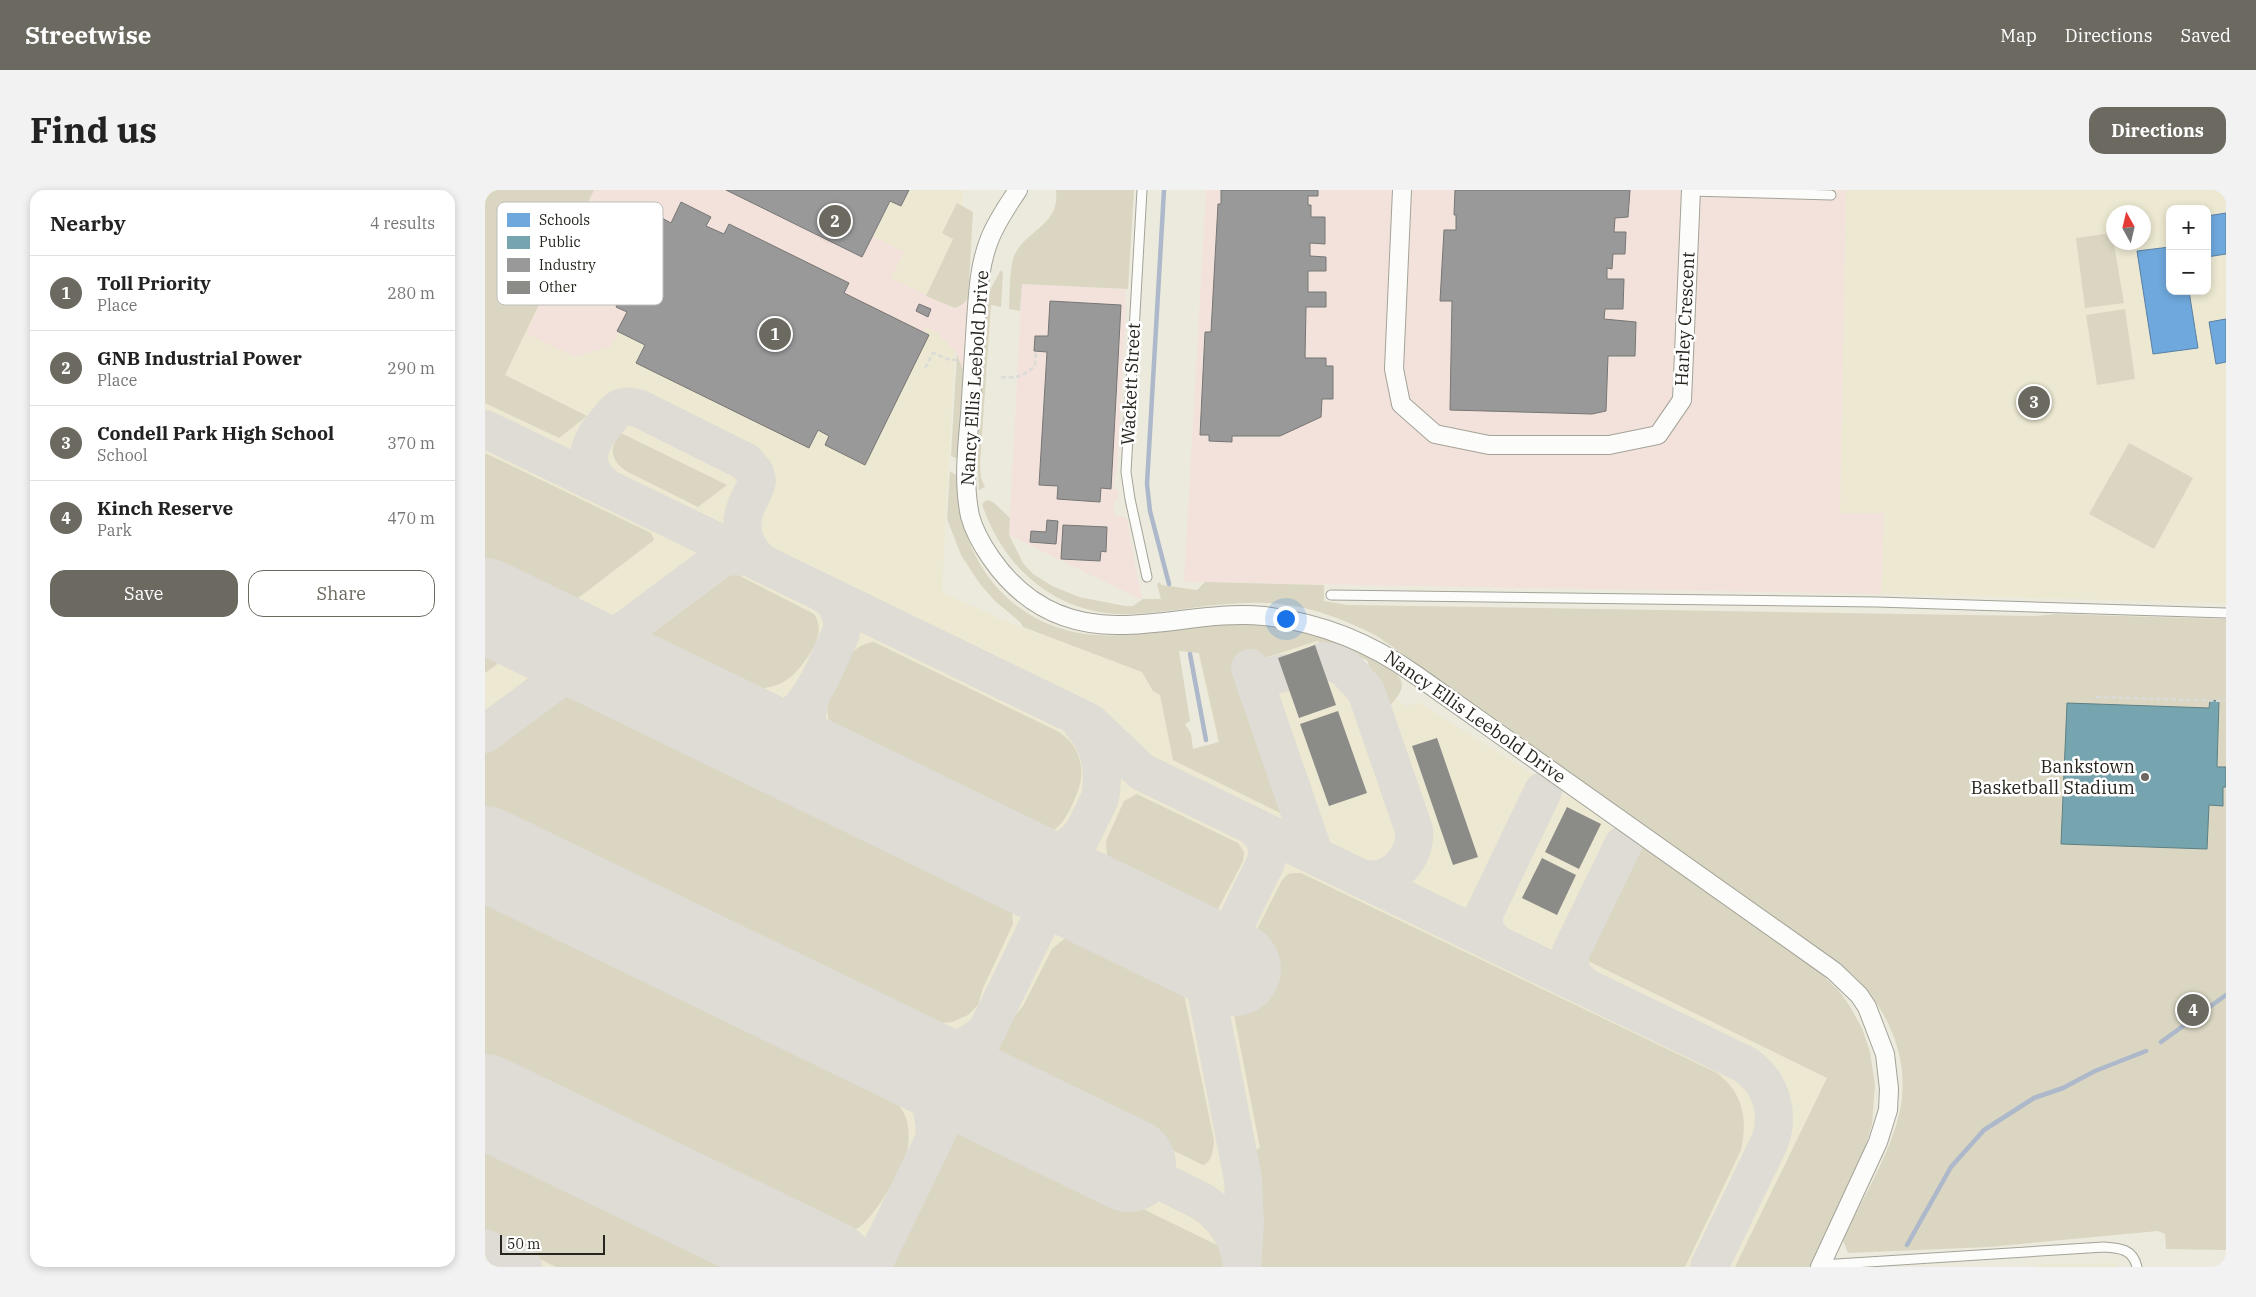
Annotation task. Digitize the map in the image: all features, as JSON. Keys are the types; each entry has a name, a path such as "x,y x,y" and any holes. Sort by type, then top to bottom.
{"street":[{"name":"Nancy Ellis Leebold Drive","path":"1018,190 999,219 983,259 975,336 966,484 971,518 975,530 993,560 1013,585 1038,606 1078,622 1122,626 1216,616 1261,616 1293,620 1323,628 1376,649 1403,666 1834,972 1859,996 1872,1018 1885,1054 1889,1090 1888,1110 1878,1142 1821,1266"},
{"name":"Harley Crescent","path":"1402,190 1394,369 1401,404 1435,434 1489,446 1609,445 1658,435 1681,400 1691,190"}],"lane":[{"name":"Wackett Street","path":"1142,190 1126,472 1147,577"},
{"path":"1691,190 1831,195"},
{"path":"1331,594 1877,602 2226,613"},
{"path":"1821,1266 2103,1247 2118,1248 2129,1252 2135,1260 2137,1267"}],"path":[{"path":"1001,377 1018,378 1026,373 1035,366 1036,351"},
{"path":"925,368 933,353 950,360 956,360"},
{"path":"2096,697 2226,701"}],"shaded area":[{"path":"485,190 963,190 942,592 1000,619 1039,634 1067,640 1178,651 1184,724 1192,749 1218,743 1198,653 1241,632 1306,639 1331,646 1364,659 1368,668 1395,686 1393,697 1407,707 1418,702 1580,804 1635,845 1833,1076 1775,1267 485,1267"},
{"path":"485,190 594,190 588,202 497,202 497,305 539,305 505,375 587,416 559,438 485,403"},
{"path":"594,190 909,190 901,206 890,201 873,236 904,252 891,278 952,307 963,304 968,298 963,370 954,350 938,334 926,327 924,332 929,335 865,465 825,445 829,436 818,430 809,448 636,363 645,345 619,332 609,349 605,348 575,357 526,333 539,305 663,305 663,202 588,202"},
{"path":"1056,190 1134,190 1128,289 1022,284 1020,311 1009,309 1011,271 1014,257 1022,244 1043,225 1054,211"},
{"path":"1206,190 1846,190 1840,513 1884,513 1881,594 1184,582"},
{"path":"1846,190 2226,190 2226,603 1881,594 1884,513 1840,514"},
{"path":"957,203 973,212 968,298 963,304 955,308 926,296 953,239 942,233"},
{"path":"2106,234 2106,250 2115,250 2124,303 2085,308 2076,238"},
{"path":"1001,270 1003,273 1001,307 991,305 980,464 981,478 985,487 979,490 977,460 986,307 991,288"},
{"path":"1022,284 1125,289 1126,316 1117,468 1113,489 1118,490 1118,501 1114,501 1114,516 1125,517 1127,520 1142,600 1009,535"},
{"path":"2125,309 2135,379 2097,385 2086,315"},
{"path":"957,355 963,370 958,457 956,458 951,456"},
{"path":"621,433 727,485 698,507 628,472 618,464 613,455 613,450 614,444"},
{"path":"2129,443 2193,478 2154,549 2089,514"},
{"path":"485,453 651,533 654,540 569,605 485,565"},
{"path":"950,471 957,476 959,506 967,535 979,561 995,585 1015,604 1039,620 1066,630 1097,635 1133,634 1225,625 1269,626 1304,632 1355,649 1372,657 1398,675 1402,684 1401,690 1390,706 1379,699 1367,660 1317,641 1243,665 1291,810 1282,814 1173,760 1160,695 1153,691 1142,672 1023,627 980,584 961,555 947,519","holes":["1179,651 1199,653 1219,742 1193,749 1191,734 1185,724 1190,721"]},
{"path":"987,500 993,502 1010,518 1009,535 1023,563 1033,574 1052,586 1079,597 1125,606 1133,606 1143,599 1161,599 1157,584 1159,582 1162,585 1197,590 1205,582 1324,585 1324,601 1348,605 2036,616 2056,614 2226,619 2226,1250 2166,1249 2165,1234 2158,1231 1988,1247 1848,1253 1843,1240 1880,1167 1892,1137 1902,1101 1903,1081 1895,1041 1888,1022 1865,988 1851,973 1377,636 1323,613 1280,604 1215,605 1132,614 1106,613 1081,608 1059,598 1038,585 1020,569 1005,550 992,528 982,504"},
{"path":"736,574 814,614 816,618 819,632 812,650 798,670 782,683 763,688 738,688 645,643 647,637 729,576"},
{"path":"874,642 1059,732 1068,739 1075,748 1079,758 1081,775 1075,798 1059,826 1055,829 1044,831 1025,827 834,730 829,719 827,706 829,691 834,677 851,653 862,645"},
{"path":"485,647 507,657 485,673"},
{"path":"574,687 1006,900 1012,908 1013,924 983,988 978,1005 968,1015 952,1022 914,1025 485,817 485,752"},
{"path":"1137,794 1238,843 1244,852 1243,861 1218,909 1208,912 1115,869 1107,855 1106,841 1124,801"},
{"path":"1633,838 1811,964 1839,991 1862,1028 1870,1052 1875,1085 1872,1125 1861,1160 1810,1267 1735,1267 1827,1078 1580,957 1579,948"},
{"path":"1301,873 1717,1073 1726,1081 1733,1089 1741,1107 1744,1127 1741,1150 1685,1267 1254,1267 1260,1178 1256,1150 1260,1148 1232,1004 1238,1006 1268,951 1251,941 1282,880 1288,874"},
{"path":"485,889 871,1076 892,1097 905,1114 909,1134 906,1155 901,1166 888,1191 865,1223 858,1228 841,1233 830,1234 813,1231 485,1073"},
{"path":"1076,936 1085,938 1182,985 1214,1140 1212,1155 1209,1161 1203,1165 996,1064 994,1053 1009,1023 1023,1006 1052,949 1064,939"},
{"path":"967,1123 1227,1250 1230,1267 892,1267 960,1128"},
{"path":"485,1127 772,1267 556,1267 485,1232"},
{"path":"2117,1263 2117,1267 2035,1267 2035,1265"}],"building: Schools":[{"path":"2226,213 2226,254 2211,256 2211,215"},
{"path":"2166,247 2166,295 2190,295 2198,348 2153,354 2137,251"},
{"path":"2226,319 2226,362 2216,364 2209,322"}],"building: Public":[{"name":"Bankstown Basketball Stadium","path":"2210,700 2219,701 2217,767 2226,767 2226,787 2223,787 2223,806 2209,805 2207,849 2061,844 2067,703 2209,708"}],"building: Industry":[{"path":"726,190 909,190 901,206 890,201 862,257"},
{"path":"1221,190 1318,190 1318,196 1308,196 1308,205 1311,205 1311,217 1325,217 1325,244 1310,243 1310,256 1326,257 1326,271 1308,271 1308,292 1326,292 1326,307 1306,307 1305,358 1326,358 1326,366 1333,366 1333,399 1322,399 1321,417 1280,436 1232,436 1232,442 1209,441 1209,435 1200,435 1205,332 1211,332 1218,204 1221,204"},
{"path":"1455,190 1630,190 1628,217 1615,218 1614,232 1626,232 1625,254 1613,254 1612,269 1607,268 1607,279 1624,279 1623,309 1605,309 1604,319 1636,322 1635,356 1608,356 1606,411 1592,414 1450,410 1452,301 1440,301 1444,230 1456,230 1456,215 1454,215"},
{"path":"681,202 711,217 706,226 724,234 729,224 849,283 844,293 929,335 865,465 825,445 829,436 818,430 809,448 636,363 645,345 617,331 627,312 616,307 617,305 663,305 663,219 671,223"},
{"path":"1050,301 1121,305 1111,489 1101,488 1100,502 1057,499 1058,486 1039,485 1047,352 1034,351 1035,336 1048,336"},
{"path":"919,304 931,309 928,317 916,311"},
{"path":"1047,520 1058,521 1056,544 1030,542 1031,531 1046,532"},
{"path":"1063,525 1107,527 1106,552 1101,551 1100,561 1061,559"}],"building: Other":[{"path":"1315,645 1336,705 1299,718 1278,658"},
{"path":"1338,711 1367,793 1329,806 1300,724"},
{"path":"1437,738 1478,857 1453,865 1412,746"},
{"path":"1567,807 1601,824 1579,869 1545,852"},
{"path":"1542,858 1576,875 1557,915 1522,898"}],"waterway":[{"path":"1164,190 1147,484 1150,511 1169,584"},
{"path":"1190,654 1206,740"},
{"path":"2161,1042 2226,995"},
{"path":"1907,1245 1951,1167 1984,1130 2034,1098 2063,1088 2095,1071 2146,1051"}],"taxiway":[{"path":"606,487 592,472 589,456 594,440 619,409 627,406 640,409 746,462 755,473 757,481 743,515 742,523 748,546 757,559 764,564"},
{"path":"485,429 1089,722 1142,772 1746,1065 1762,1081 1771,1100 1774,1110 1772,1132 1769,1143 1709,1267"},
{"path":"485,734 720,559 730,556 749,557"},
{"path":"649,685 741,726 762,728 780,723 794,714 806,701 825,668 841,633 842,622 840,612 838,607 826,595"},
{"path":"485,605 575,647 596,647 612,640"},
{"path":"1323,661 1335,663 1345,668 1366,691 1414,830 1411,852 1398,869 1380,879 1358,877"},
{"path":"1250,668 1315,856"},
{"path":"1257,689 1263,680 1283,673"},
{"path":"811,695 807,717 809,737 818,756 833,772 993,852 1017,860 1041,860 1057,854 1070,846 1082,834"},
{"path":"872,1267 1100,798 1102,778 1100,758 1093,740 1082,724"},
{"path":"1495,943 1484,929 1484,914 1543,791"},
{"path":"1242,1267 1245,1224 1243,1179 1206,990 1208,980 1266,862 1266,843 1262,835 1255,828"},
{"path":"1582,985 1570,972 1570,954 1623,845"},
{"path":"485,851 580,899"},
{"path":"779,996 890,1048 915,1056 923,1057 950,1053 974,1041 988,1029"},
{"path":"884,1048 906,1064 922,1085 932,1109 935,1136"},
{"path":"1129,1165 1209,1206 1232,1233 1241,1260"},
{"path":"485,1248 523,1267"}],"runway":[{"path":"485,605 1234,969"},
{"path":"485,853 1129,1165"},
{"path":"485,1101 828,1267"}],"place":[{"name":"GNB Industrial Power","path":"835,221"},
{"name":"Toll Priority","path":"775,334"},
{"name":"Condell Park High School","path":"2034,402"},
{"name":"Bankstown Basketball Stadium","path":"2145,777"},
{"name":"Kinch Reserve","path":"2193,1010"}]}
